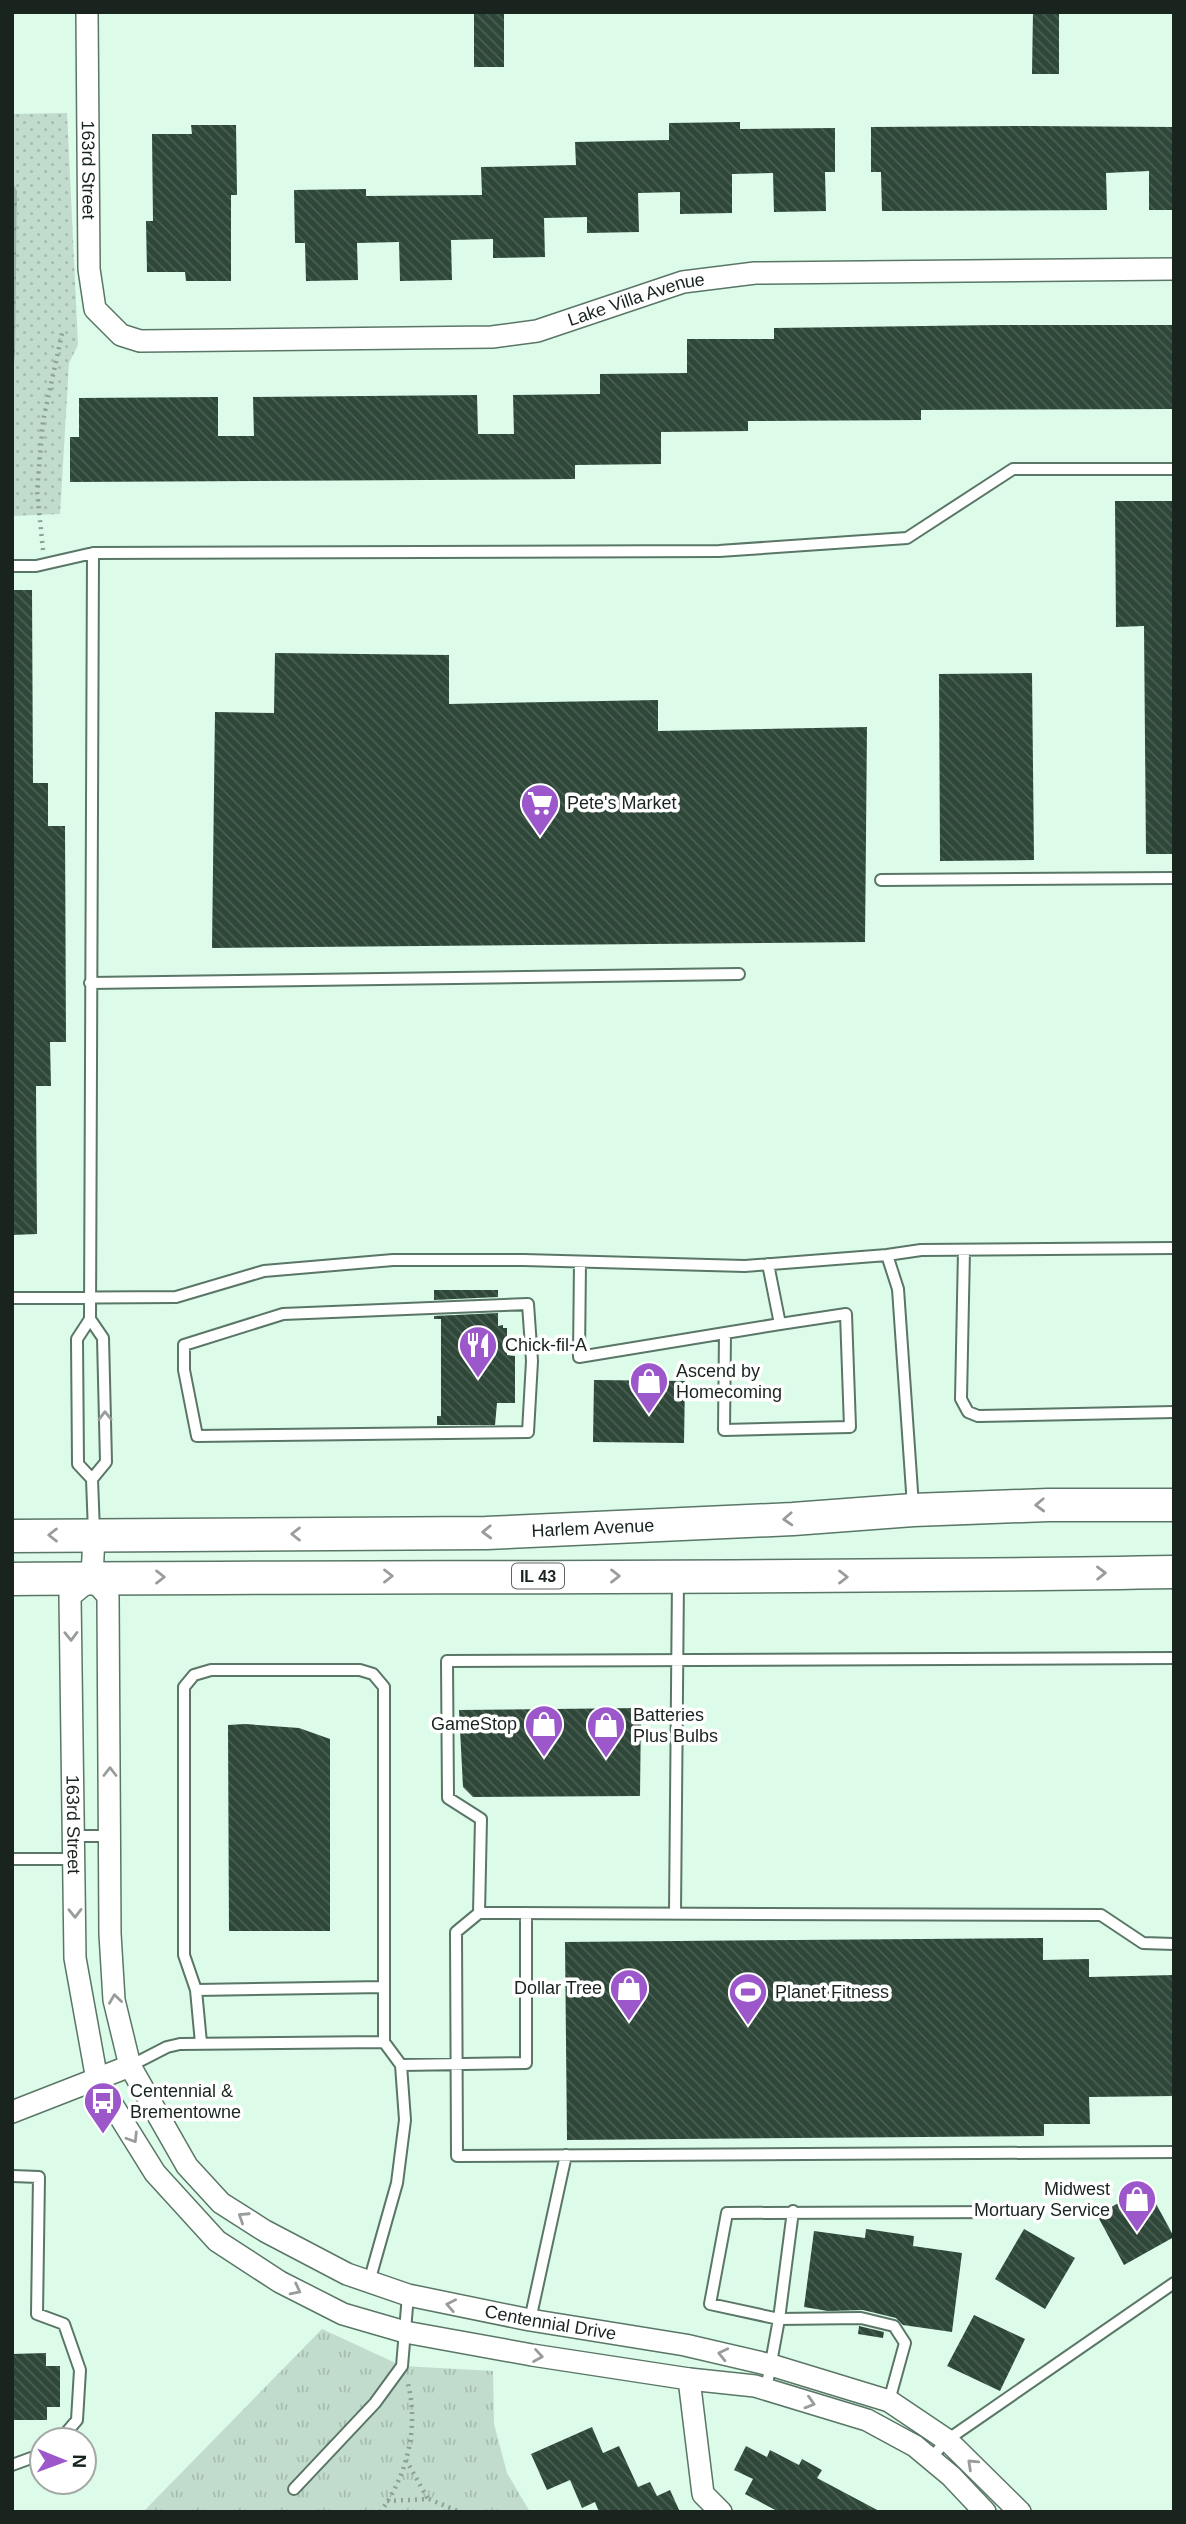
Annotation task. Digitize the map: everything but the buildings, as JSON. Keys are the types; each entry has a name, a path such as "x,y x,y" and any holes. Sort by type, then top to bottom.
{"main road":[{"name":"Harlem Avenue","path":"12,1536 485,1533 793,1519 913,1510 1048,1505 1174,1506"},
{"name":"IL 43","path":"12,1578 894,1577 1174,1572"}],"street":[{"name":"163rd Street","path":"87,12 89,269 95,309 106,322"},
{"name":"Lake Villa Avenue","path":"106,322 121,335 140,341 492,337 537,331 683,282 755,273 1174,269"},
{"path":"92,1578 94,1535"},
{"name":"163rd Street","path":"97,2080 75,1958 71,1596 92,1578 108,1596 110,1934 114,2000 130,2066"},
{"path":"12,2112 130,2066"},
{"name":"Centennial Drive","path":"130,2066 187,2166 221,2203 265,2231 347,2274 408,2295 530,2320 685,2345 771,2365 889,2402 947,2440 1020,2512"},
{"name":"Centennial Drive","path":"97,2080 155,2173 216,2241 280,2282 343,2314 405,2332 532,2355 689,2379 755,2386 867,2420 915,2446 951,2476 985,2512"},
{"path":"689,2379 703,2494 721,2512"}],"lane":[{"path":"12,566 44,564 93,553 719,551 906,538 1013,469 1174,468"},
{"path":"93,553 90,1319 77,1339 78,1464 92,1479 94,1535"},
{"path":"881,880 1174,878"},
{"path":"90,983 739,974"},
{"path":"12,1298 176,1297 264,1271 381,1261 745,1266 921,1250 1174,1248"},
{"path":"964,1250 961,1399 968,1412 978,1416 1174,1412"},
{"path":"887,1255 898,1289 913,1510"},
{"path":"580,1262 579,1357 725,1333 780,1324 846,1314 850,1427 724,1430 725,1333"},
{"path":"768,1264 780,1324"},
{"path":"528,1304 532,1361 528,1432 197,1436 184,1370 184,1345 283,1314 395,1308 528,1304"},
{"path":"90,1319 103,1338 106,1462 92,1479"},
{"path":"675,1913 678,1576"},
{"path":"479,1913 481,1819 449,1798 447,1661 1174,1658"},
{"path":"201,2043 196,1990 184,1955 184,1687 194,1675 211,1670 360,1670 373,1674 384,1687 384,2042 401,2065 405,2120 397,2183 369,2282"},
{"path":"74,1836 110,1836"},
{"path":"12,1859 74,1859"},
{"path":"1174,1944 1143,1944 1101,1915 479,1913 456,1932 457,2156 1174,2152"},
{"path":"401,2065 526,2063 526,1913"},
{"path":"196,1990 384,1987"},
{"path":"130,2066 167,2047 201,2043 384,2042"},
{"path":"530,2320 566,2155"},
{"path":"12,2176 39,2177 37,2314 64,2324 80,2370 77,2420 72,2426"},
{"path":"766,2390 779,2319 793,2211"},
{"path":"889,2402 905,2343 894,2326 861,2318 779,2319 710,2304 727,2213 1008,2212"},
{"path":"930,2459 947,2440 1174,2283"},
{"path":"294,2489 375,2403 402,2366 408,2295"}],"path":[{"path":"44,564 37,491 43,421 62,330"},
{"path":"380,2512 400,2479 406,2459 412,2410 409,2387 402,2366"},
{"path":"406,2459 428,2499"},
{"path":"387,2501 428,2499 460,2512"}],"green space":[{"path":"67,113 78,345 69,363 60,514 12,516 17,191 12,181 12,114"},
{"path":"322,2329 402,2366 493,2371 494,2424 507,2473 530,2512 143,2512"}],"water":[{"path":"12,181 17,191 12,391"}],"place":[{"name":"Pete's Market","path":"540,837"},
{"name":"Chick-fil-A","path":"478,1379"},
{"name":"Ascend by Homecoming","path":"649,1415"},
{"name":"GameStop","path":"544,1758"},
{"name":"Batteries Plus Bulbs","path":"606,1759"},
{"name":"Dollar Tree","path":"629,2022"},
{"name":"Planet Fitness","path":"748,2026"},
{"name":"Centennial & Brementowne","path":"103,2135"},
{"name":"Midwest Mortuary Service","path":"1137,2233"}]}
